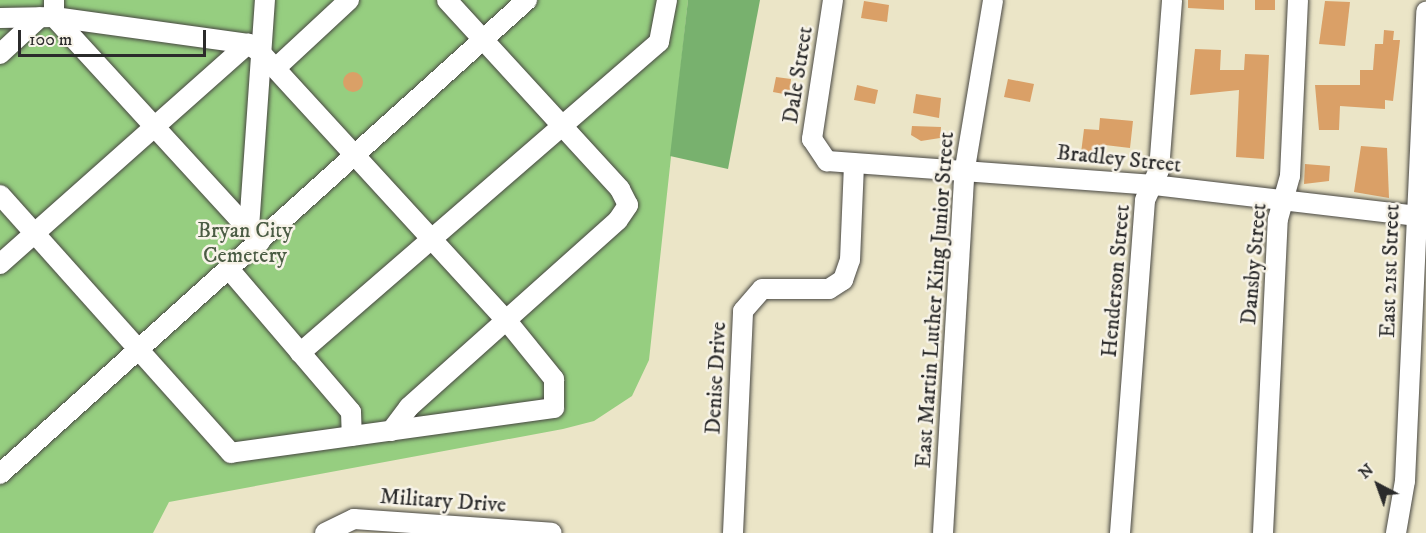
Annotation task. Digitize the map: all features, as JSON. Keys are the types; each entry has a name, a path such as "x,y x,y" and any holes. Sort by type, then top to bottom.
{"street":[{"path":"254,235 255,49 265,0"},
{"path":"278,66 349,0"},
{"path":"391,431 409,407 507,321 628,205 620,189 447,0"},
{"path":"0,474 229,269 254,235 357,154 527,0"},
{"path":"300,353 433,241 659,42 667,0"},
{"name":"Dale Street","path":"818,155 813,139 833,0"},
{"name":"East Martin Luther King Junior Street","path":"943,533 965,168 989,0"},
{"name":"Henderson Street","path":"1120,533 1145,201 1154,185 1172,0"},
{"name":"Dansby Street","path":"1263,533 1282,201 1290,176 1298,0"},
{"path":"0,54 50,11"},
{"path":"50,11 153,128 254,235"},
{"path":"0,18 50,11 255,49 278,66 507,321 554,379 554,408 231,453 0,195"},
{"name":"East 21st Street","path":"1396,533 1405,481 1426,11"},
{"path":"0,264 153,128 255,49"},
{"name":"Bradley Street","path":"818,155 854,166 965,168 1154,185 1416,216"},
{"name":"Denise Drive","path":"733,533 743,311 762,289 829,289 843,279 849,260 854,166"},
{"path":"229,269 351,412 352,436"},
{"name":"Military Drive","path":"328,529 354,519 465,530 552,533"}],"green space":[{"name":"Bryan City Cemetery","path":"0,0 688,0 649,360 632,396 594,421 563,429 169,502 153,533 0,533"},
{"path":"688,0 760,0 728,169 670,156"}],"building":[{"path":"1188,0 1224,0 1224,10 1188,8"},
{"path":"1255,0 1275,0 1275,10 1255,10"},
{"path":"864,1 889,5 887,22 861,18"},
{"path":"1325,1 1350,2 1345,46 1319,44"},
{"path":"1384,30 1394,31 1393,40 1400,40 1393,101 1385,100 1385,109 1340,106 1339,130 1319,130 1315,85 1360,85 1360,70 1373,70 1375,44 1383,44"},
{"path":"1195,49 1221,50 1220,70 1244,70 1245,54 1269,55 1264,159 1236,157 1239,90 1190,95"},
{"path":"349,72 357,72 363,78 363,86 357,92 349,92 343,86 343,78"},
{"path":"776,77 791,79 789,95 773,92"},
{"path":"1008,79 1034,84 1030,102 1004,97"},
{"path":"857,85 878,90 875,104 854,100"},
{"path":"916,94 941,98 939,118 913,113"},
{"path":"1100,118 1133,121 1130,148 1105,145 1104,155 1081,153 1084,129 1099,130"},
{"path":"912,126 941,127 940,138 921,141 911,135"},
{"path":"1361,146 1387,148 1389,198 1354,192"},
{"path":"1305,164 1330,166 1329,181 1304,184"}]}
